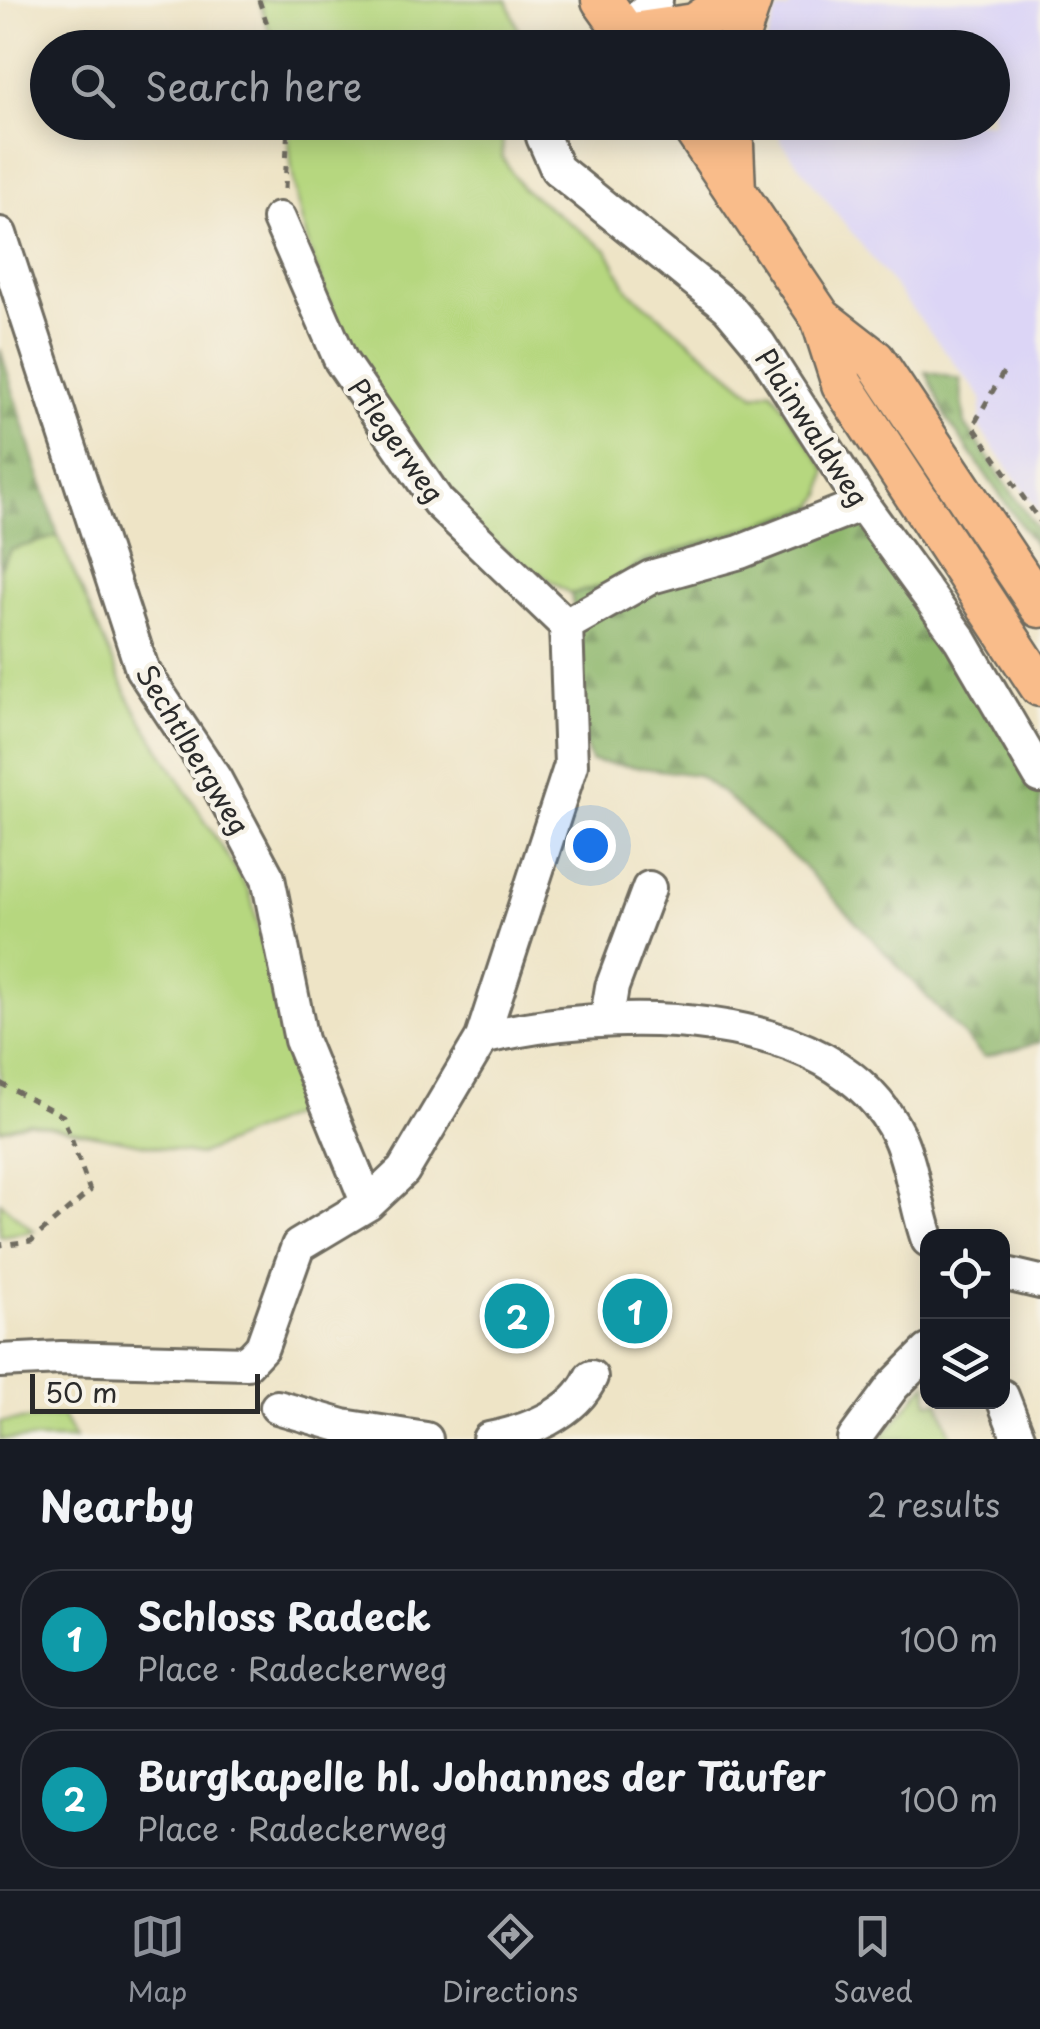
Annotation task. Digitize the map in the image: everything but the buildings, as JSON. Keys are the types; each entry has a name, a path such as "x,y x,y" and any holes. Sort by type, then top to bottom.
{"main road":[{"path":"602,0 616,30"},
{"path":"672,30 695,24 731,0"},
{"path":"741,30 751,0"},
{"path":"701,140 821,318 842,384 1040,686"},
{"path":"733,140 735,191"},
{"path":"821,318 875,360 1040,608"}],"street":[{"path":"632,30 656,0"},
{"name":"Plainwaldweg","path":"544,140 557,169 728,307 759,344 862,504 960,639 1040,776"},
{"name":"Pflegerweg","path":"279,219 341,361 438,502 566,625"},
{"name":"Sechtlbergweg","path":"0,234 142,669 215,780 268,878 300,1040 368,1204"},
{"path":"0,1362 61,1358 247,1363 262,1347 298,1246 368,1204 403,1171 482,1038 571,765 566,625 651,578 740,552 862,504"},
{"path":"607,1017 612,987 649,888"},
{"path":"482,1038 536,1024 607,1017 717,1027 798,1047 832,1064 871,1097 899,1138 925,1229"},
{"path":"1010,1275 1040,1282"},
{"path":"854,1439 893,1386 920,1359"},
{"path":"247,1363 277,1406 310,1439"},
{"path":"488,1439 538,1424 573,1404 590,1377"},
{"path":"277,1406 343,1426 426,1439"},
{"path":"1007,1409 1019,1439"}],"path":[{"path":"259,0 269,30"},
{"path":"279,219 290,166 289,140"},
{"path":"1002,373 973,426 1040,521"},
{"path":"0,1083 63,1116 90,1191 31,1241 0,1245"}],"shaded area":[{"path":"791,0 1040,0 1040,513 979,427 982,398 781,140 1010,140 1010,30 771,30 777,11 789,9"}],"green space":[{"path":"259,0 507,0 518,30 269,30"},
{"path":"289,140 503,140 502,157 522,188 607,250 628,290 755,395 772,390 826,470 822,495 814,506 645,561 606,585 571,594 510,554 468,520 446,496 393,421 328,300 312,257 292,169"},
{"path":"0,349 58,536 10,550 0,567"},
{"path":"926,372 960,379 965,424 1040,533 1040,553 947,419"},
{"path":"814,506 871,522 1040,783 1040,1042 984,1057 802,865 724,794 697,775 591,761 575,718 578,632 571,594 606,585 645,561"},
{"path":"58,536 130,701 250,893 302,1111 199,1155 28,1122 0,1130 0,567 10,550"},
{"path":"0,1202 34,1231 0,1236"},
{"path":"920,1391 920,1409 941,1409 952,1439 880,1439"},
{"path":"63,1416 75,1439 0,1439 0,1422"}],"place":[{"name":"Schloss Radeck","path":"635,1311"},
{"name":"Burgkapelle hl. Johannes der Täufer","path":"517,1316"}]}
